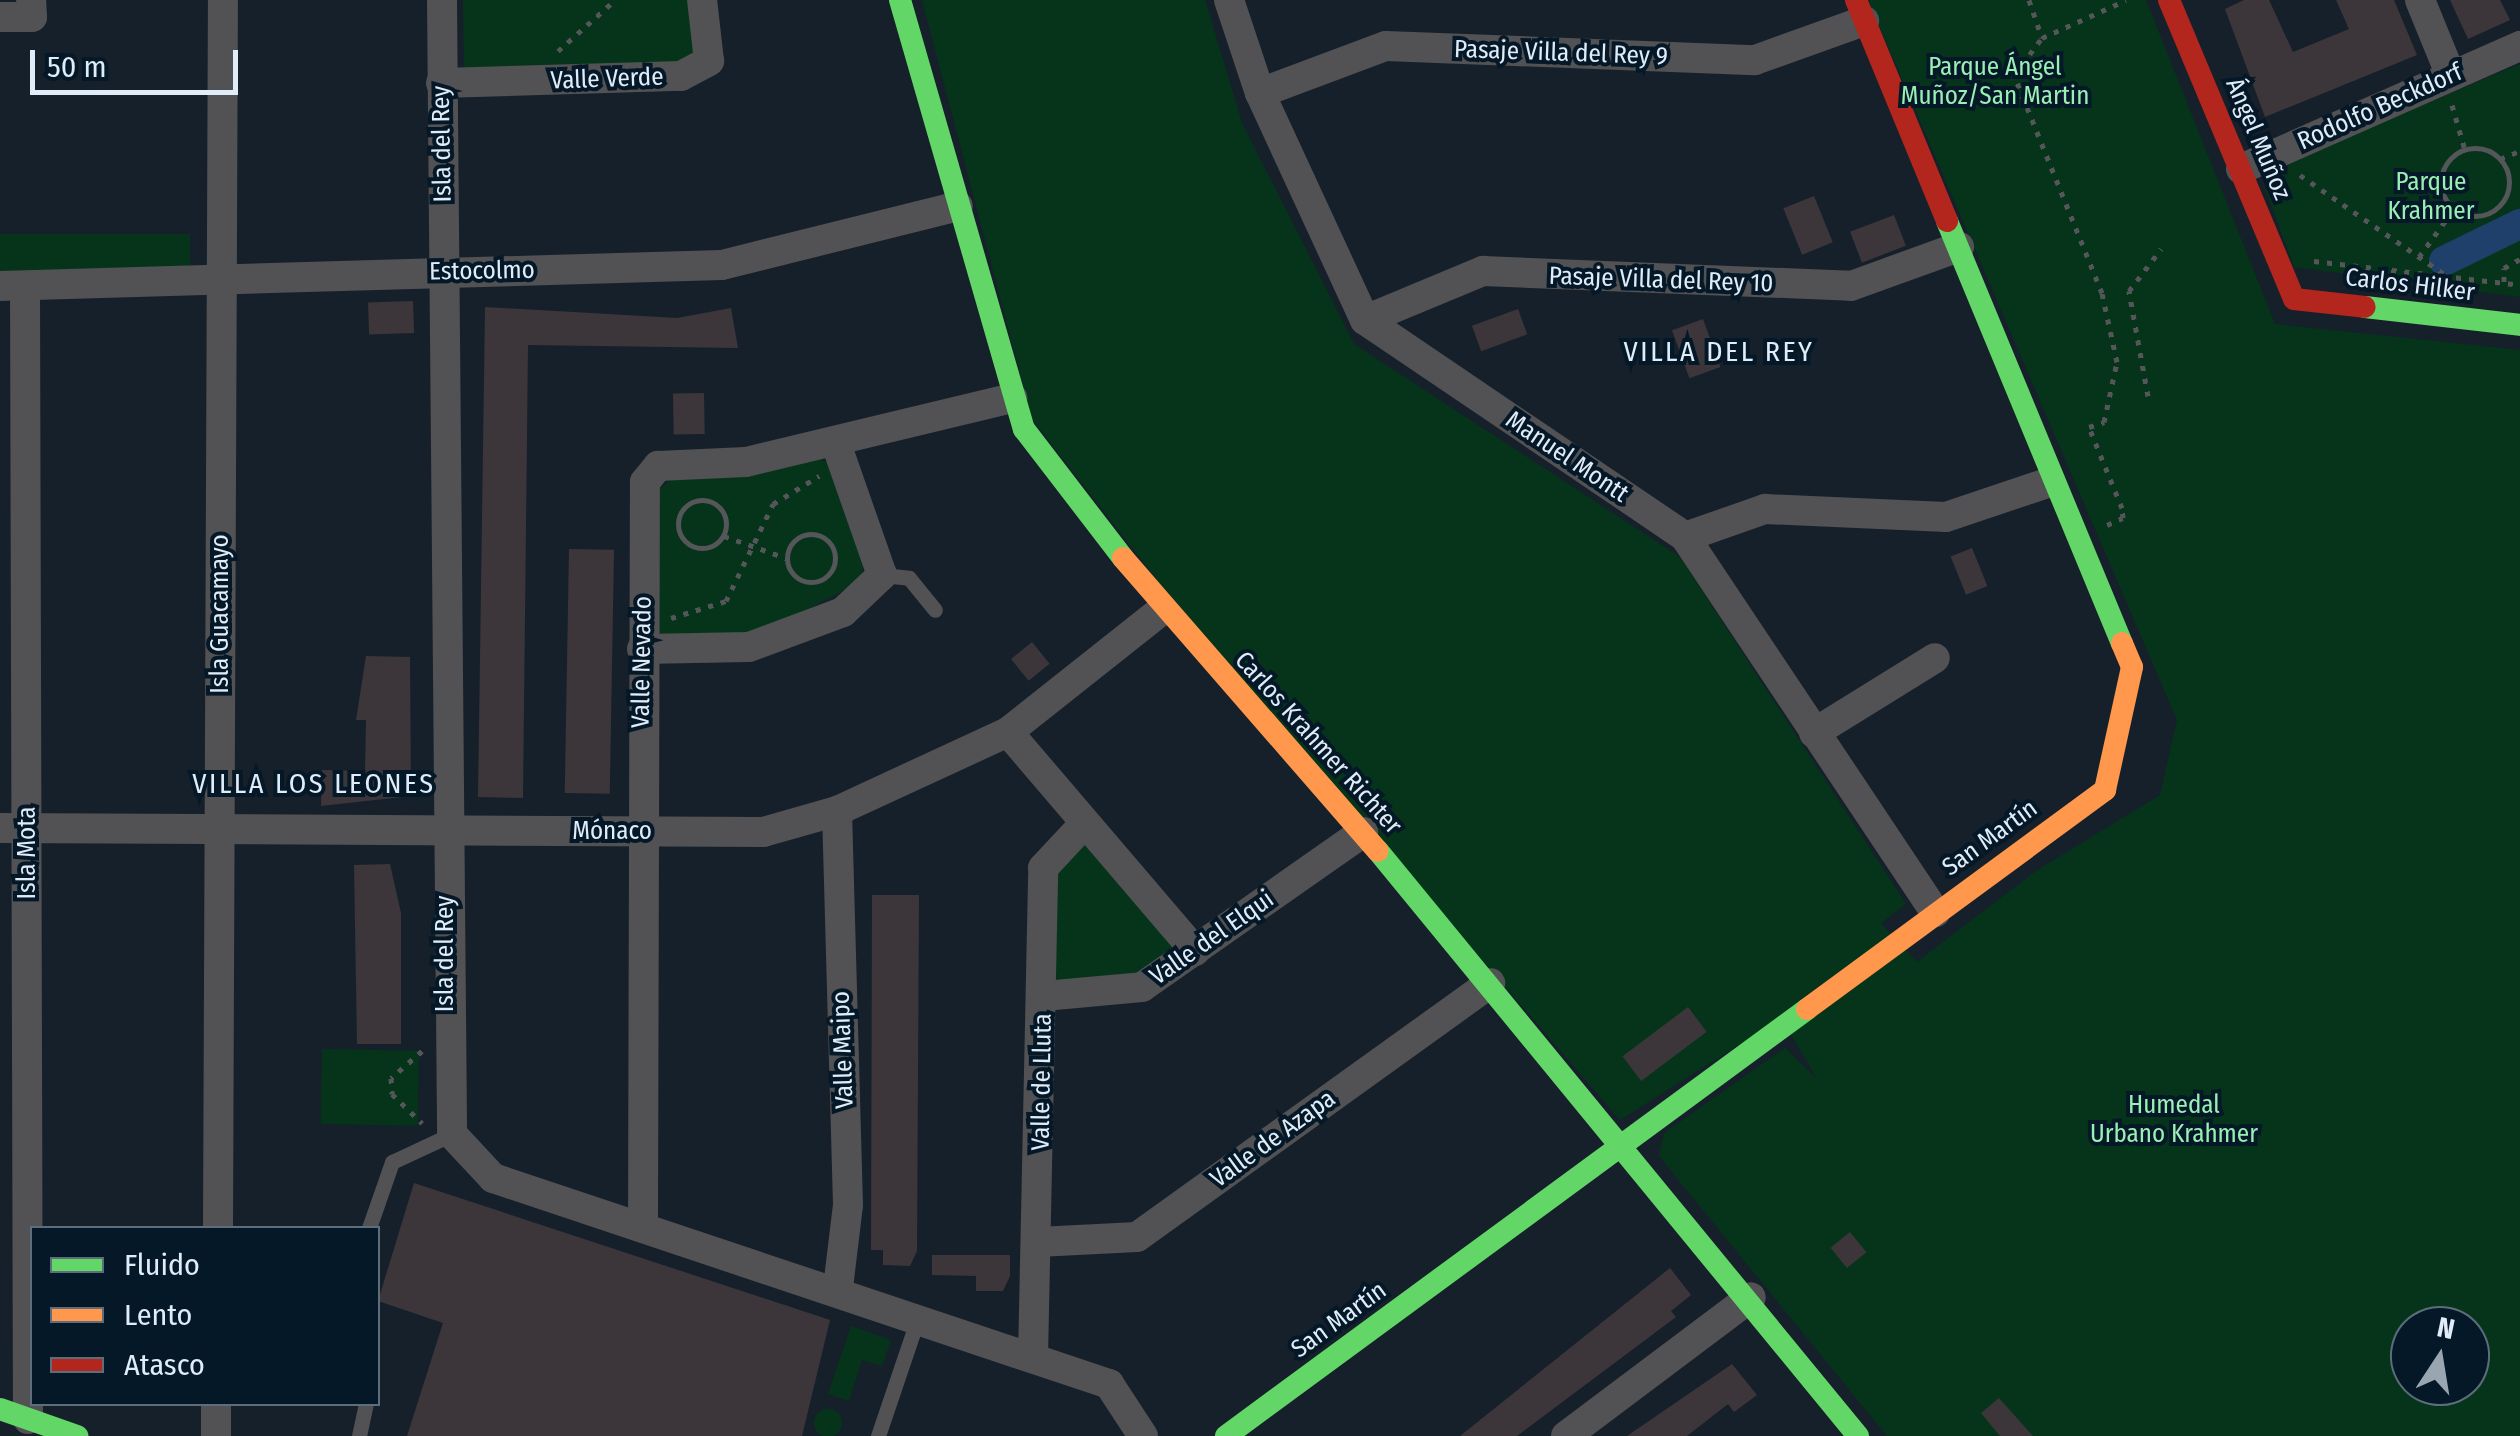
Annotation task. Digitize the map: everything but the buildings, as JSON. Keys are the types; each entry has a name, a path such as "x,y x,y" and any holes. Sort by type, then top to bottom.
{"street":[{"path":"0,17 32,17 32,0"},
{"name":"Isla Guacamayo","path":"218,1226 223,0"},
{"name":"Isla del Rey","path":"438,1129 445,830 442,0"},
{"name":"Valle Verde","path":"441,83 681,76 709,61 702,0"},
{"name":"Carlos Krahmer Richter","path":"900,0 1012,398 1034,443 1162,610 1363,832 1751,1297 1858,1436"},
{"path":"1230,0 1260,93 1365,320"},
{"name":"Ángel Muñoz","path":"2169,0 2294,299"},
{"path":"2420,0 2451,89"},
{"name":"Pasaje Villa del Rey 9","path":"1260,93 1386,46 1755,60 1860,10"},
{"name":"San Martín","path":"1226,1436 2105,790 2132,666 2050,482 1959,247 1860,10"},
{"name":"Rodolfo Beckdorf","path":"2241,169 2451,89 2520,46"},
{"name":"Estocolmo","path":"12,286 221,276 722,264 958,206"},
{"name":"Pasaje Villa del Rey 10","path":"1365,320 1483,271 1852,286 1959,247"},
{"name":"Isla Mota","path":"12,286 14,1414"},
{"name":"Carlos Hilker","path":"2294,299 2520,325"},
{"name":"Manuel Montt","path":"1365,320 1685,537 1935,912"},
{"name":"Valle Nevado","path":"643,1225 640,832 645,482 658,466 836,444 1012,398"},
{"path":"642,650 749,647 843,612 882,575 836,444"},
{"path":"1685,537 1765,509 1946,517 2050,482"},
{"name":"Mónaco","path":"14,828 763,832 837,812 1008,732 1162,610"},
{"path":"1814,733 1935,658"},
{"path":"1008,732 1195,950"},
{"name":"Valle Maipo","path":"837,812 848,1205 838,1288"},
{"name":"Valle de Lluta","path":"1033,1358 1044,868 1084,824"},
{"name":"Valle del Elqui","path":"1044,996 1142,987 1363,832"},
{"name":"Valle de Azapa","path":"1038,1242 1137,1237 1490,983"},
{"path":"438,1129 493,1178 838,1288 1109,1384 1143,1436"},
{"path":"1566,1436 1751,1297"},
{"path":"216,1406 216,1436"},
{"path":"14,1414 78,1436"}],"lane":[{"path":"882,575 909,578 935,610"},
{"path":"370,1226 392,1162 438,1129"},
{"path":"878,1436 918,1318"},
{"path":"359,1436 366,1406"}],"path":[{"path":"521,82 616,0"},
{"path":"2029,0 2042,38"},
{"path":"2075,538 2124,518 2089,428 2104,422 2117,362 2102,293 2014,75 2042,38 2126,0"},
{"path":"2451,89 2465,150"},
{"path":"2465,150 2500,158 2520,152"},
{"path":"2454,209 2441,180 2465,150"},
{"path":"2454,209 2486,215 2504,201 2510,179 2500,158"},
{"path":"2294,169 2449,277"},
{"path":"2418,257 2454,209"},
{"path":"2148,396 2130,279 2162,249"},
{"path":"2302,259 2520,285"},
{"path":"2504,283 2504,268 2520,259"},
{"path":"642,650 673,615 726,600 772,504 816,481 836,444"},
{"path":"712,502 724,512 724,536 712,547 689,544 679,532 682,510 712,502"},
{"path":"724,536 786,558 797,578 812,582 827,576 835,553 812,533 797,537 786,558"},
{"path":"423,1050 391,1078 392,1094 438,1129"}],"green space":[{"path":"463,0 697,0 699,49 675,71 464,69"},
{"path":"922,0 1205,0 1242,123 1354,344 1680,557 1906,904 1881,923 1917,962 2036,871 2160,795 2177,720 1868,0 2146,0 2275,324 2520,350 2520,1436 1887,1436 1659,1156 1664,1133 1785,1048 1818,1080 1781,1018 1620,1120 1171,598 1032,419"},
{"name":"Parque Krahmer","path":"2520,64 2520,297 2294,267 2265,189 2276,166"},
{"path":"0,234 190,234 190,281 0,281"},
{"path":"817,458 837,467 864,565 858,583 755,636 664,638 651,628 652,495 673,478"},
{"path":"1072,843 1091,845 1174,939 1173,955 1135,982 1069,988 1051,974 1052,867"},
{"path":"322,1049 419,1051 418,1126 321,1124"},
{"path":"851,1326 891,1340 882,1366 862,1360 849,1401 828,1394"},
{"path":"828,1409 838,1413 842,1423 838,1433 828,1437 818,1433 814,1423 818,1413"}],"waterway":[{"path":"2444,261 2520,224"}],"traffic: fast":[{"path":"900,0 1024,429 1123,558"},
{"path":"1947,221 2122,643"},
{"path":"2365,307 2520,325"},
{"path":"1378,851 1858,1436"},
{"path":"1226,1436 1807,1009"},
{"path":"0,1409 77,1436"}],"traffic: slow":[{"path":"1123,558 1378,851"},
{"path":"1807,1009 2105,790 2132,667 2122,643"}],"traffic: jam":[{"path":"1856,0 1947,221"},
{"path":"2169,0 2294,299 2365,307"}],"district":[{"name":"VILLA DEL REY","path":"1719,352"},
{"name":"VILLA LOS LEONES","path":"314,784"}],"park label":[{"name":"Parque Ángel Muñoz/San Martin","path":"1995,82"},
{"name":"Humedal Urbano Krahmer","path":"2174,1120"}]}
